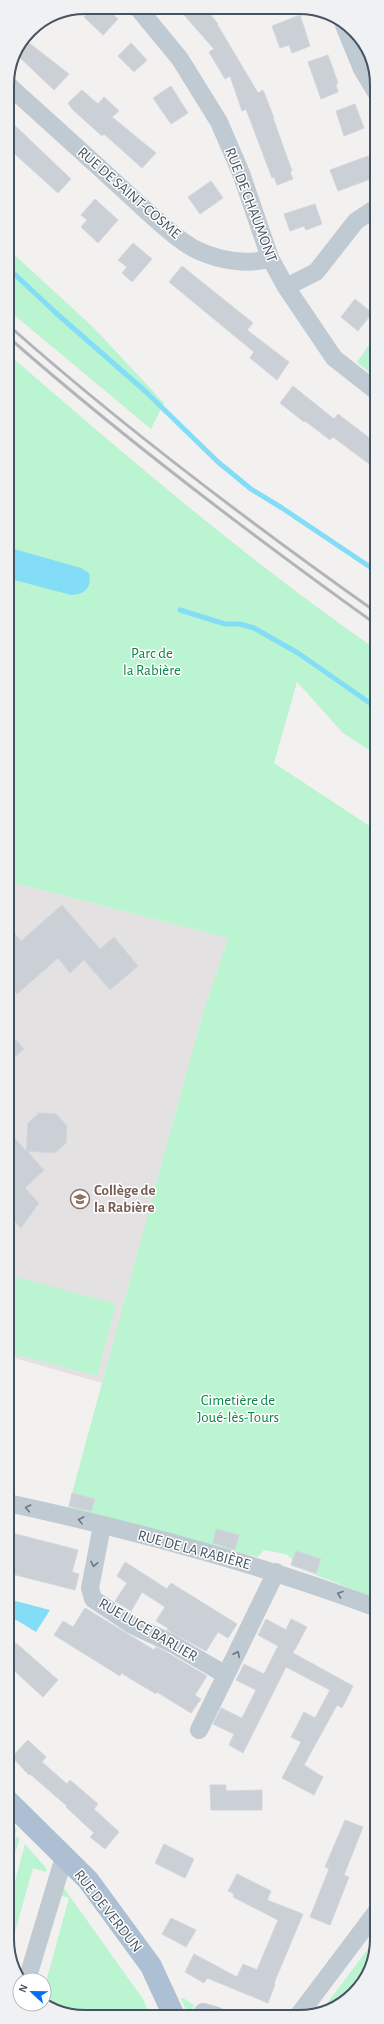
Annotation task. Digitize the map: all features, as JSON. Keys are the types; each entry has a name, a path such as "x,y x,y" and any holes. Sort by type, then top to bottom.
{"main road":[{"name":"RUE DE VERDUN","path":"14,1807 88,1880 151,1966 171,2010"}],"street":[{"name":"RUE DE CHAUMONT","path":"143,14 180,59 219,122 241,173 270,258 286,287 334,358 370,386"},
{"path":"347,33 362,69 370,82"},
{"name":"RUE DE SAINT-COSME","path":"14,90 148,212 198,251 231,260 259,262 270,258"},
{"path":"286,287 316,272 356,221 370,212"},
{"name":"RUE DE LA RABIÈRE","path":"14,1504 181,1545 276,1572 370,1606"},
{"name":"RUE LUCE BARLIER","path":"102,1526 90,1588 93,1599 132,1625 171,1643 226,1676"},
{"path":"199,1730 276,1572"},
{"path":"29,1972 64,1857"},
{"path":"303,2010 370,1920"}],"shaded area":[{"name":"Collège de la Rabière","path":"14,883 228,938 203,1012 102,1383 14,1358"}],"green space":[{"path":"14,254 94,328 164,403 151,429 14,315"},
{"path":"370,344 370,373 357,362"},
{"path":"14,359 142,469 234,544 370,645 370,750 343,733 297,682 274,763 370,826 370,1596 291,1565 292,1559 286,1554 264,1550 258,1557 68,1508 203,1012 228,938 14,883"},
{"path":"14,1276 116,1304 97,1376 14,1354"},
{"path":"14,1827 17,1828 15,1836 20,1839 14,1855"},
{"path":"25,1844 47,1869 46,1872 33,1868 14,1935 14,1885"},
{"path":"61,1884 143,1999 148,2010 81,2010 71,2009 52,2002 52,1972 49,1972 69,1898 57,1894"},
{"path":"370,1947 365,1966 352,1986 342,1995 326,2004"},
{"path":"183,1998 194,2005 193,2010 186,2010 181,1999"}],"water":[{"path":"14,549 81,568 89,573 90,578 86,590 80,594 71,595 14,580"},
{"path":"14,1601 50,1610 36,1632 14,1619"}],"building":[{"path":"86,14 113,14 118,19 103,35 84,17"},
{"path":"183,14 210,14 218,24 258,93 263,90 292,171 290,172 293,179 277,185 274,177 272,178 246,109 242,111 230,76 225,79 209,52 214,49"},
{"path":"300,15 310,46 292,53 289,45 280,48 272,26"},
{"path":"29,43 69,74 54,90 19,57"},
{"path":"131,43 147,60 134,72 118,56"},
{"path":"328,55 338,83 336,84 338,92 321,99 308,62"},
{"path":"171,86 188,113 171,124 153,98"},
{"path":"82,90 98,104 104,97 119,111 112,117 156,153 142,168 104,134 102,136 72,109 68,103"},
{"path":"355,104 364,128 344,136 336,111"},
{"path":"14,125 71,179 58,193 14,153"},
{"path":"368,156 370,161 370,179 338,191 330,170"},
{"path":"211,181 223,198 200,214 188,197"},
{"path":"95,199 118,220 98,243 81,227 87,220 81,215"},
{"path":"315,204 322,224 306,230 304,226 290,231 284,214"},
{"path":"133,243 152,259 132,282 122,273 127,267 118,260"},
{"path":"182,266 253,323 247,330 289,362 277,380 250,358 254,352 169,282"},
{"path":"355,299 370,311 370,316 358,331 341,317"},
{"path":"293,386 334,419 338,414 370,438 370,465 333,437 330,440 280,403"},
{"path":"62,905 100,949 114,937 138,966 110,990 84,960 70,973 58,958 17,994 14,991 14,933 21,941"},
{"path":"14,1038 24,1049 14,1058"},
{"path":"39,1113 56,1114 67,1126 66,1143 55,1153 27,1151 44,1170 25,1188 39,1203 21,1228 14,1220 14,1137 26,1151 28,1123"},
{"path":"72,1493 95,1499 91,1511 69,1506"},
{"path":"216,1529 239,1535 235,1550 213,1543"},
{"path":"14,1534 78,1550 72,1572 79,1574 75,1590 14,1575"},
{"path":"296,1551 321,1559 316,1573 291,1565"},
{"path":"125,1562 167,1589 171,1583 237,1624 228,1638 218,1632 206,1651 167,1630 168,1628 156,1621 165,1607 142,1592 131,1611 115,1601 127,1583 117,1576"},
{"path":"85,1608 154,1650 156,1647 207,1676 195,1695 201,1699 191,1713 157,1692 156,1694 121,1673 120,1676 54,1635 63,1621 73,1627"},
{"path":"266,1619 286,1630 291,1619 307,1627 293,1653 353,1686 342,1708 337,1705 304,1765 323,1777 314,1795 282,1778 301,1742 291,1737 304,1712 315,1718 330,1690 286,1667 243,1753 229,1745 234,1734 213,1724 221,1708 242,1718 256,1690 236,1680 244,1664 264,1674 278,1646 258,1635"},
{"path":"16,1643 58,1680 43,1697 14,1670 14,1645"},
{"path":"28,1740 46,1757 42,1762 67,1784 70,1780 98,1804 94,1809 119,1832 105,1849 90,1837 94,1833 66,1807 67,1806 30,1774 29,1775 14,1759 14,1755"},
{"path":"210,1785 226,1785 226,1791 262,1790 262,1810 211,1810"},
{"path":"345,1820 363,1827 344,1875 349,1877 330,1925 310,1917 329,1869 325,1867"},
{"path":"164,1844 194,1859 185,1878 155,1863"},
{"path":"237,1874 271,1891 267,1900 303,1914 274,1983 275,1984 268,2003 207,1978 204,1983 185,1972 194,1954 237,1977 243,1964 257,1970 278,1920 233,1897 234,1894 228,1891"},
{"path":"171,1918 196,1930 186,1947 162,1934"}],"waterway":[{"path":"14,274 56,313 145,391 218,462 251,489 370,567"},
{"path":"180,610 225,624 240,624 254,628 298,653 370,703"}],"railway":[{"path":"14,330 96,400 234,509 370,608"},
{"path":"14,342 96,412 188,485 370,620"}],"place":[{"name":"Collège de la Rabière","path":"80,1199"}],"park label":[{"name":"Parc de la Rabière","path":"152,662"},
{"name":"Cimetière de Joué-lès-Tours","path":"238,1408"}]}
